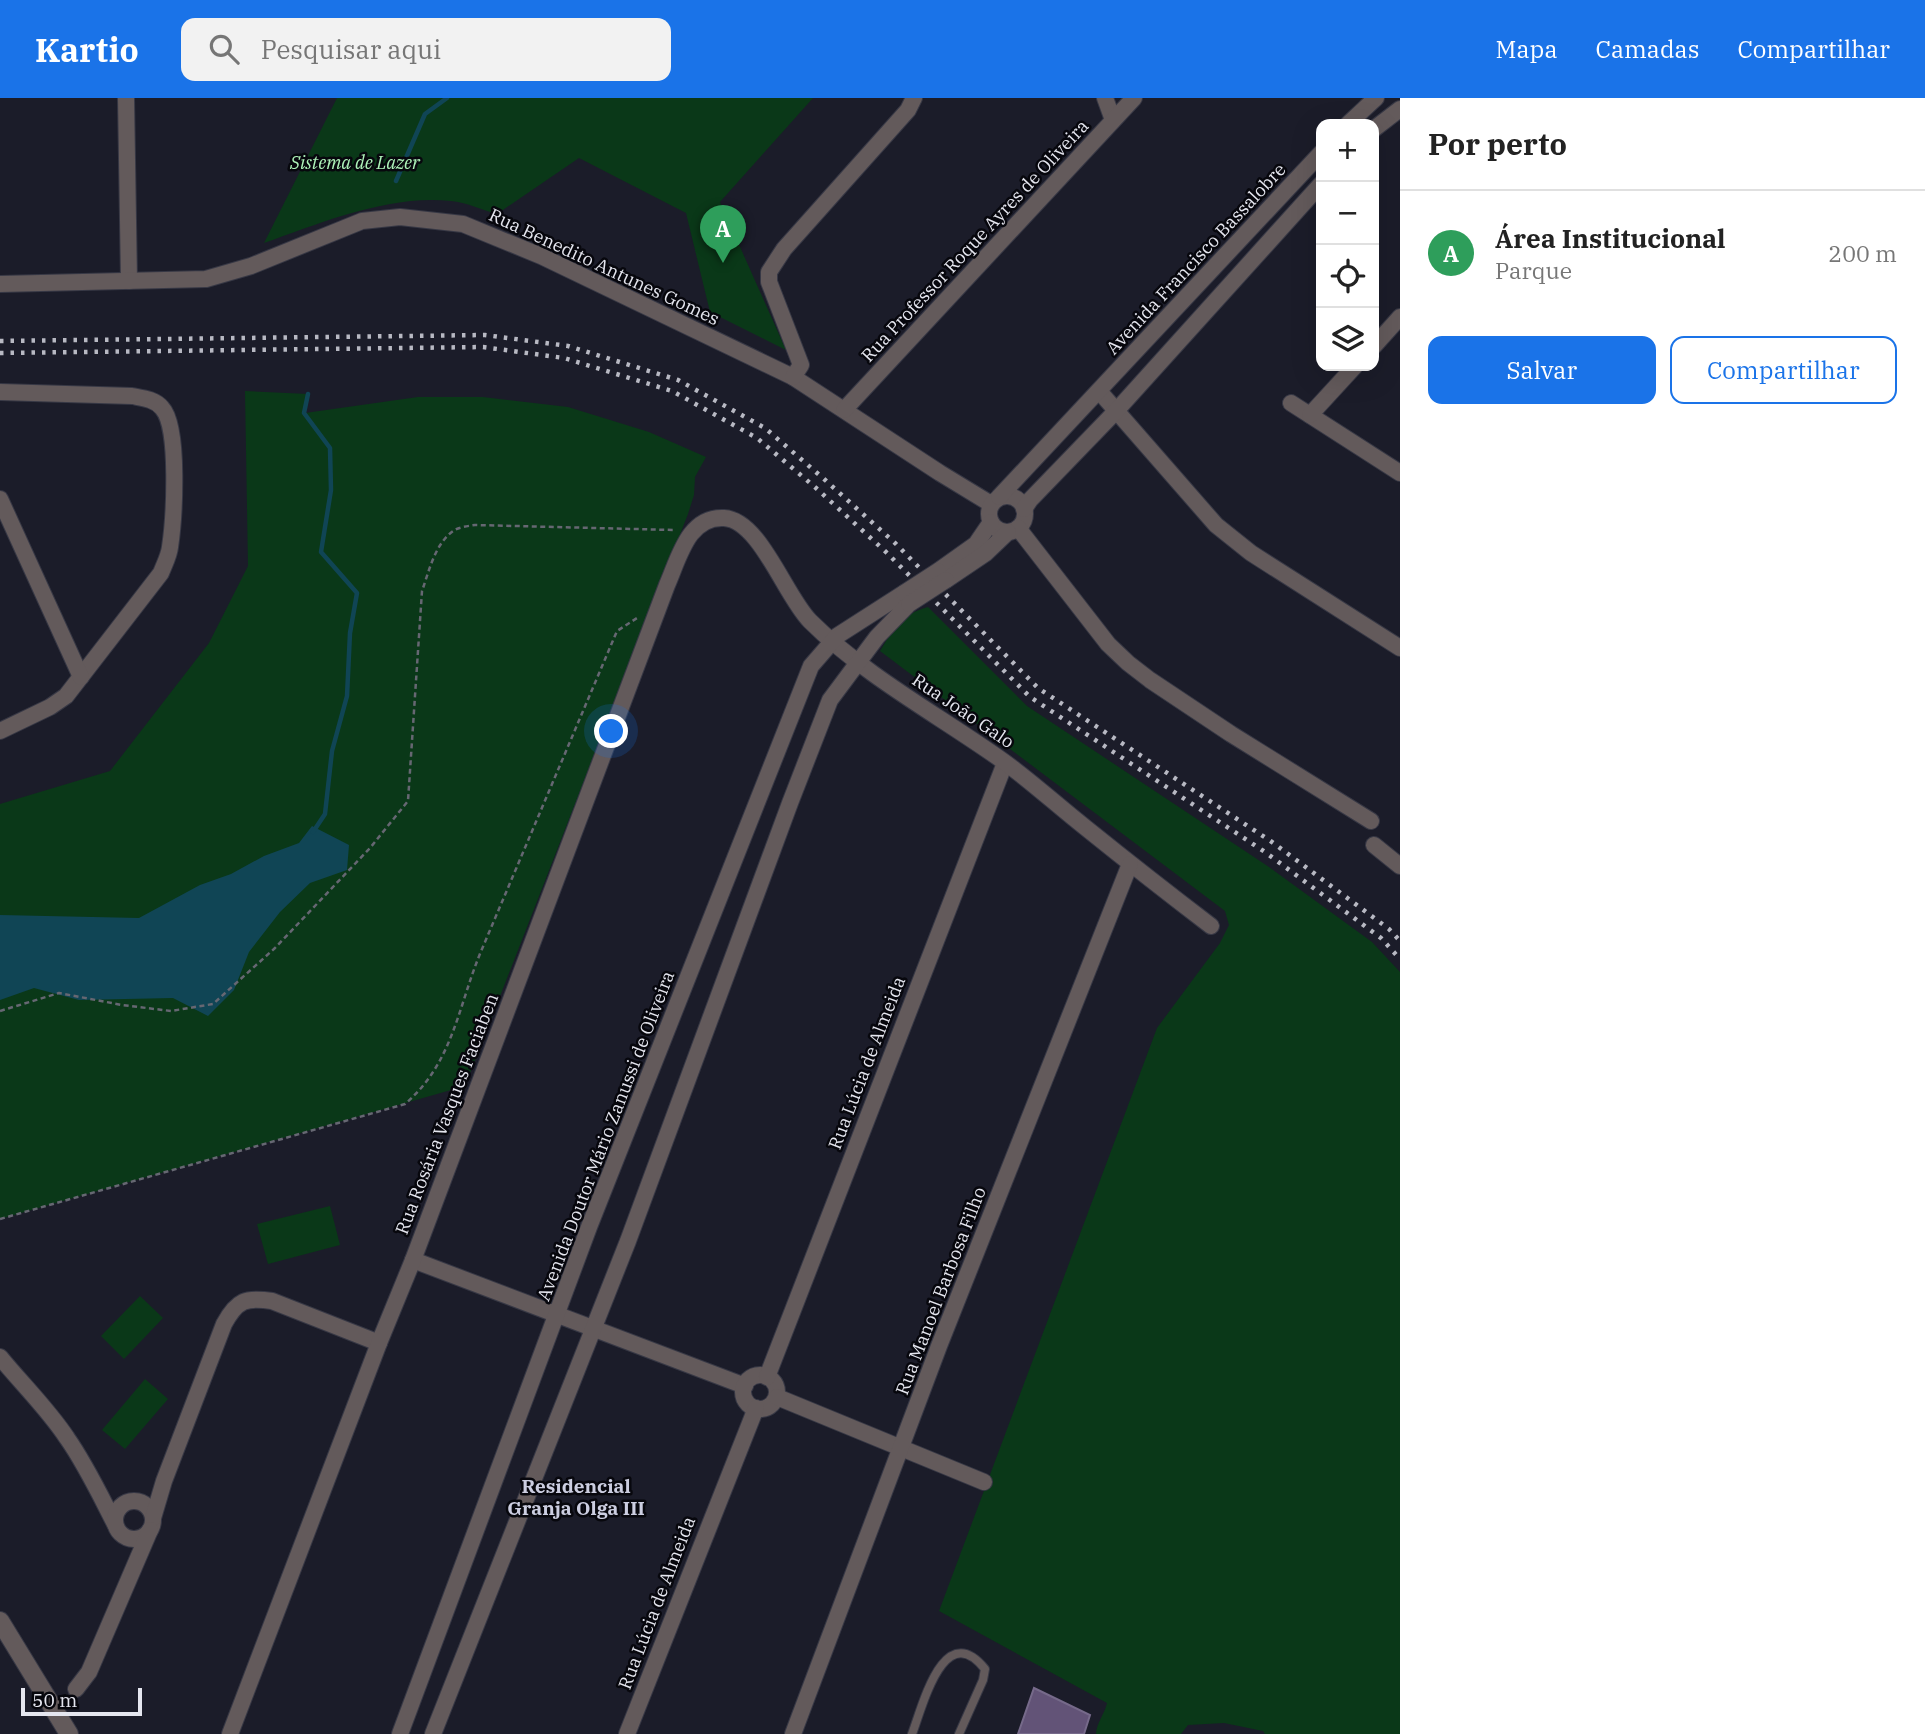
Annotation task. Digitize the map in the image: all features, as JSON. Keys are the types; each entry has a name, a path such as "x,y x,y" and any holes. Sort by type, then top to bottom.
{"street":[{"path":"127,98 129,281"},
{"path":"793,377 801,365 769,282 769,272 784,249 908,110 914,98"},
{"path":"1105,98 1113,120"},
{"path":"1353,119 1376,98"},
{"name":"Rua Professor Roque Ayres de Oliveira","path":"845,410 1113,120 1127,100"},
{"path":"1379,125 1400,110"},
{"name":"Avenida Francisco Bassalobre","path":"995,500 1316,158"},
{"path":"1024,509 1316,190"},
{"name":"Rua Benedito Antunes Gomes","path":"0,284 206,279 251,266 362,221 400,216 463,224 541,256 793,377 940,473 995,500"},
{"path":"1379,340 1400,317"},
{"path":"1310,415 1350,371"},
{"path":"1099,391 1216,525 1251,553 1400,648"},
{"path":"0,392 132,396 151,400 162,408 172,433 174,451 170,550 161,573 66,696 50,707 0,731"},
{"path":"1291,403 1396,464"},
{"path":"433,1734 628,1241 825,712 841,683 906,598 942,575 986,553 1013,530 1024,520 1024,509 1019,500 1010,495 995,500 988,513 990,522 998,530 1013,530"},
{"path":"0,499 81,677"},
{"name":"Rua João Galo","path":"691,531 702,522 713,519 725,518 740,522 764,549 790,597 808,620 832,642 1005,763 1211,926"},
{"path":"942,575 976,544 990,522"},
{"path":"1013,530 1108,645 1128,663 1231,734 1371,821"},
{"name":"Rua Rosária Vasques Faciaben","path":"230,1734 660,603 691,531"},
{"name":"Avenida Doutor Mário Zanussi de Oliveira","path":"400,1734 594,1214 811,666 832,642 906,598"},
{"name":"Rua Lúcia de Almeida","path":"767,1377 1005,763"},
{"path":"1374,845 1400,866"},
{"name":"Rua Manoel Barbosa Filho","path":"793,1734 901,1449 1130,864"},
{"path":"412,1260 593,1326 745,1386"},
{"path":"76,1689 89,1672 151,1524 164,1481 223,1324 232,1308 254,1298 272,1301 379,1343"},
{"path":"0,1357 52,1418 93,1480 127,1548 131,1571"},
{"path":"754,1377 767,1377 776,1386 777,1397 770,1406 756,1408 745,1399 745,1386 754,1377"},
{"path":"777,1397 984,1482"},
{"name":"Rua Lúcia de Almeida","path":"627,1734 756,1408"},
{"path":"93,1480 107,1496 131,1502 147,1507 151,1524 145,1535 134,1539 127,1538 116,1527 116,1512 131,1502 150,1496 164,1481"},
{"path":"0,1621 68,1734"}],"lane":[{"path":"912,1734 936,1672 951,1655 964,1652 976,1658 985,1669 983,1680 959,1734"}],"path":[{"path":"0,1011 60,993 171,1011 213,1004 275,948 370,848 408,801 422,592 433,559 455,529 475,525 691,531"},
{"path":"0,1219 405,1104 421,1090 443,1058 480,955 617,631 660,603"}],"green space":[{"name":"Sistema de Lazer","path":"337,98 813,98 720,202 786,350 710,312 686,213 579,158 497,214 457,202 404,202 356,212 264,243"},
{"path":"245,391 308,394 305,413 418,397 483,397 568,407 649,432 706,457 695,477 694,495 688,514 465,1086 0,1219 0,804 110,771 209,643 248,566"},
{"path":"928,607 1027,706 1269,867 1372,942 1400,972 1400,1734 1265,1734 1263,1731 1224,1723 1188,1725 1181,1734 1096,1734 1107,1703 939,1611 1157,1028 1220,943 1229,925 1225,911 880,651 904,618"},
{"path":"330,1206 340,1245 268,1264 257,1224"},
{"path":"140,1296 163,1318 124,1359 101,1336"},
{"path":"145,1379 168,1399 125,1449 102,1430"}],"water":[{"path":"312,826 349,845 347,870 310,883 280,912 249,952 234,990 208,1016 173,998 79,1000 34,988 0,1000 0,915 139,918 200,885 299,843"}],"building":[{"path":"1034,1688 1090,1715 1084,1734 1018,1734"}],"waterway":[{"path":"396,181 425,114 447,98"},
{"path":"308,394 304,413 330,448 331,490 321,552 357,593 350,633 347,696 332,751 325,814 313,832"}],"railway":[{"path":"0,341 485,335 568,346 678,380 765,428 895,543 1038,688 1272,842 1389,929 1400,941"},
{"path":"0,353 483,347 564,358 672,391 757,438 816,488 886,552 1030,697 1265,852 1381,938 1400,959"}],"place":[{"name":"Área Institucional","path":"723,263"}],"district":[{"name":"Residencial Granja Olga III","path":"576,1497"}]}
